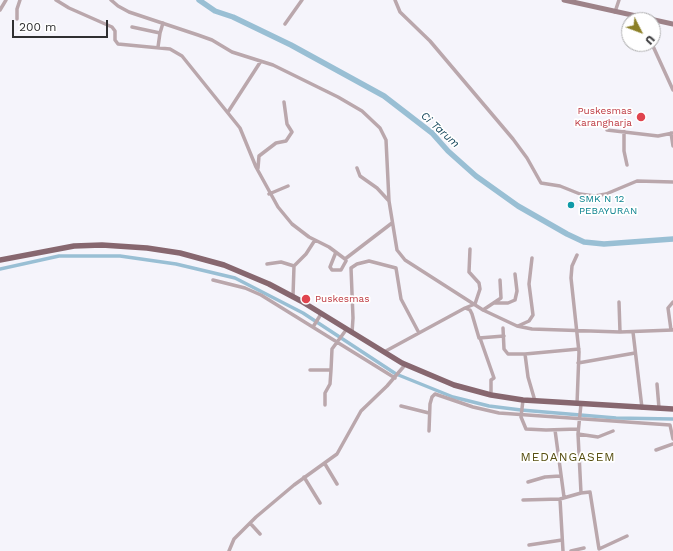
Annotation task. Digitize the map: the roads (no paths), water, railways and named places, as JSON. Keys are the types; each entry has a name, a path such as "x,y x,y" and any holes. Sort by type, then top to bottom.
{"main road":[{"path":"564,0 621,13"},
{"path":"661,22 673,24"},
{"path":"0,260 74,246 109,245 147,248 187,254 224,265 259,279 292,296 345,331 352,333 384,352 403,366 442,381 522,403 535,401 579,405 673,409"}],"street":[{"path":"0,10 6,0"},
{"path":"17,19 17,10 20,0"},
{"path":"56,0 69,8 112,27 115,31 115,40 118,44 170,49 182,56 228,112 243,134 270,194 288,221 315,240 336,252 352,267 352,333"},
{"path":"111,0 129,12 212,40 232,52 261,61 287,72 356,106 380,128 386,140 389,201 395,245 402,257 483,310 518,326 532,329 634,332 672,330 668,308 673,302"},
{"path":"285,24 302,0"},
{"path":"394,0 400,12 430,41 513,139 528,158 540,183 560,186 580,194 595,196 606,194 637,181 673,182"},
{"path":"616,12 619,0"},
{"path":"158,47 163,23"},
{"path":"132,27 160,33"},
{"path":"656,52 673,90"},
{"path":"228,112 261,61"},
{"path":"252,155 259,156 276,143 286,141 292,132 287,124 284,102"},
{"path":"607,130 658,136 672,133 673,146"},
{"path":"624,131 623,143 627,165"},
{"path":"258,170 259,156"},
{"path":"357,168 360,176 377,188 389,201"},
{"path":"270,194 288,186"},
{"path":"336,252 330,267 332,270 342,270 346,260 392,223"},
{"path":"292,296 294,266 306,254 315,240"},
{"path":"384,352 464,308 474,305 480,294 480,289 479,283 469,272 470,249"},
{"path":"576,255 572,266 571,278 579,349 578,363 580,417 578,434 581,493"},
{"path":"518,326 529,321 533,315 528,284 532,258"},
{"path":"352,267 369,261 396,268 400,295 419,333"},
{"path":"267,264 281,262 294,266"},
{"path":"495,302 508,303 515,300 517,291 515,274"},
{"path":"213,280 252,291 314,326 396,377"},
{"path":"483,310 502,296 500,280"},
{"path":"619,302 620,332"},
{"path":"464,308 470,310 494,378 490,380 491,395"},
{"path":"314,326 320,315"},
{"path":"503,328 506,353 525,354 579,349"},
{"path":"326,405 325,393 330,384 332,349 339,342 345,331"},
{"path":"634,332 635,353 642,408"},
{"path":"480,338 504,336"},
{"path":"578,363 635,353"},
{"path":"525,354 535,401"},
{"path":"229,551 234,539 250,523 304,477 325,464 340,449 360,411 396,377 403,366"},
{"path":"310,370 331,370"},
{"path":"657,384 659,408"},
{"path":"429,431 430,401 434,394 473,408 521,414 580,417 672,425 673,439"},
{"path":"522,403 521,414 526,429 578,429"},
{"path":"401,406 429,413"},
{"path":"554,430 562,498 562,551"},
{"path":"578,434 598,437 613,431"},
{"path":"656,450 673,444"},
{"path":"325,464 337,484"},
{"path":"528,482 545,477 560,476"},
{"path":"304,477 320,503"},
{"path":"524,500 562,498 590,492 599,550 627,536"},
{"path":"250,523 260,534"},
{"path":"529,544 562,540"},
{"path":"571,551 584,548"}],"waterway":[{"name":"Ci Tarum","path":"199,0 215,11 233,17 291,45 384,96 432,133 448,151 476,176 518,206 567,234 584,242 604,244 673,239"},
{"path":"0,269 59,256 120,256 176,264 235,278 303,313 396,374 453,397 489,406 521,410 616,418 673,419"}],"place":[{"name":"Puskesmas Karangharja","path":"641,117"},
{"name":"SMK N 12 PEBAYURAN","path":"571,205"},
{"name":"Puskesmas","path":"306,299"}],"district":[{"name":"MEDANGASEM","path":"568,457"}]}
